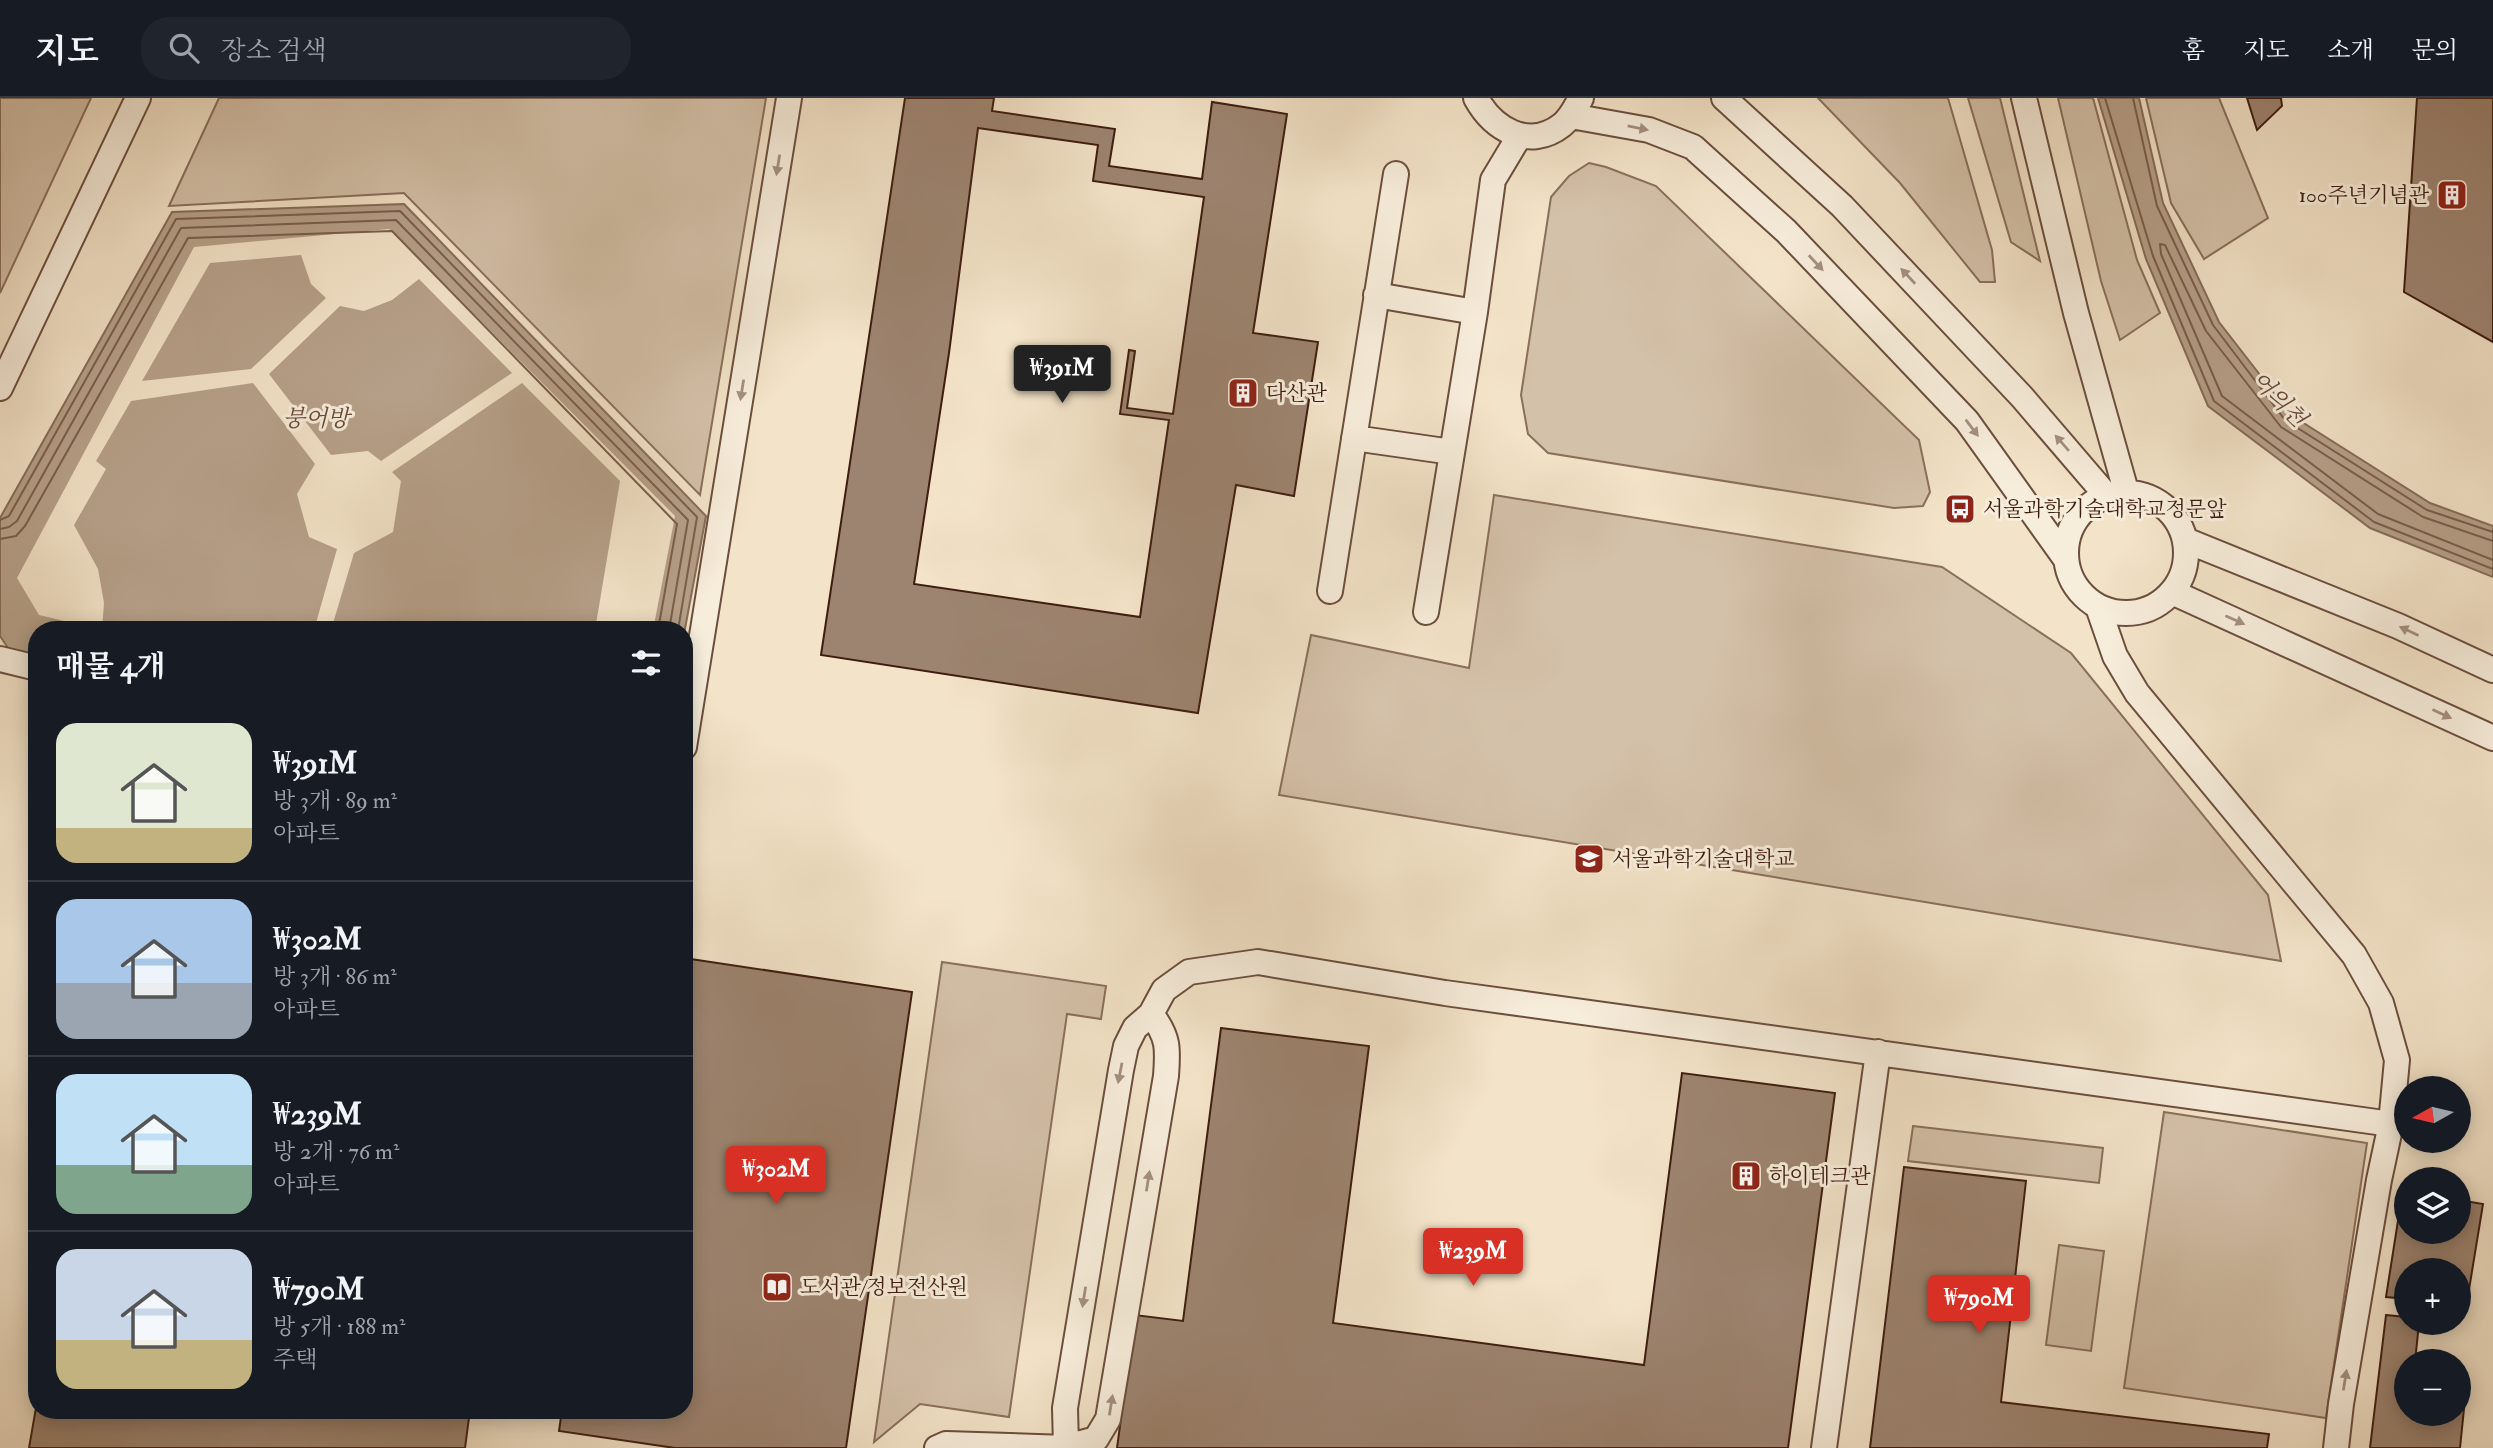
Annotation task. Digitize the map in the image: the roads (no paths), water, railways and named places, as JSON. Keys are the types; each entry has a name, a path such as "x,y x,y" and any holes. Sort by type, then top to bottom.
{"lane":[{"path":"0,388 138,98"},
{"path":"693,691 789,98"},
{"path":"1476,98 1485,115 1500,128 1520,135 1548,132 1561,126 1576,107 1693,147 1786,231 1966,421 2065,558"},
{"path":"1724,98 1842,206 2116,493"},
{"path":"2024,98 2116,493"},
{"path":"1426,612 1475,312 1493,180 1520,135"},
{"path":"1330,591 1395,174"},
{"path":"1376,295 1475,312"},
{"path":"1354,438 1452,452"},
{"path":"2116,493 2147,495 2165,505 2178,521 2186,540 2185,567 2172,592 2157,605 2138,613 2118,613 2098,607 2082,595 2070,578 2065,558 2067,538 2075,519 2089,505 2116,493"},
{"path":"2186,540 2398,626 2493,670"},
{"path":"2172,592 2493,738"},
{"path":"2098,607 2115,656 2137,693 2354,955 2381,1003 2397,1060 2391,1124 2374,1206 2336,1448"},
{"path":"0,659 28,666"},
{"path":"1066,1448 1065,1408 1126,1046 1135,1028 1151,1014 1164,990 1189,972 1258,962 1445,993 2391,1124"},
{"path":"937,1448 946,1444 1066,1448 1096,1439 1108,1419 1166,1076 1168,1048 1162,1028 1151,1014"},
{"path":"1824,1448 1878,1052"}],"water":[{"path":"2098,98 2139,98 2163,203 2219,322 2291,415 2430,503 2493,526 2493,577 2370,528 2208,406 2146,259"},
{"name":"붕어방","path":"404,204 706,516 686,621 28,621 28,655 10,651 0,636 0,518 172,212"}],"place":[{"name":"100주년기념관","path":"2452,195"},
{"name":"다산관","path":"1243,393"},
{"name":"서울과학기술대학교정문앞","path":"1960,509"},
{"name":"서울과학기술대학교","path":"1589,859"},
{"name":"하이테크관","path":"1746,1176"},
{"name":"도서관/정보전산원","path":"777,1287"}],"water label":[{"name":"어의천","path":"2279,399"}]}
